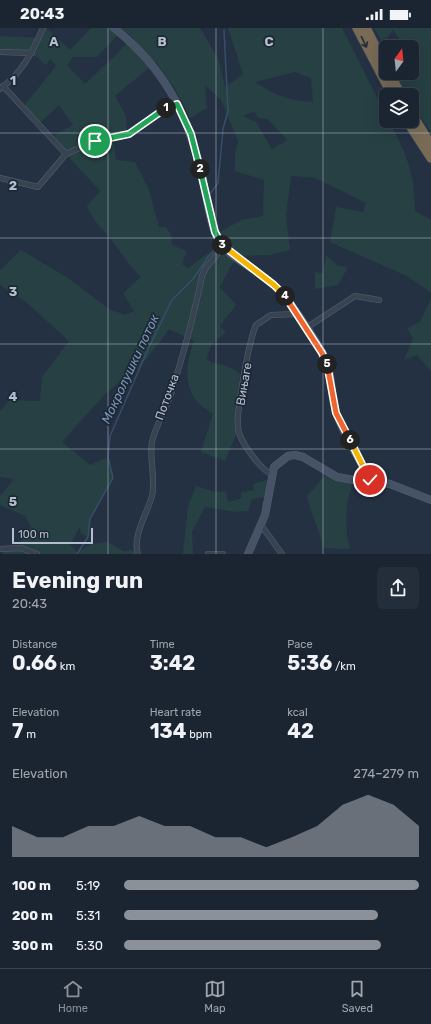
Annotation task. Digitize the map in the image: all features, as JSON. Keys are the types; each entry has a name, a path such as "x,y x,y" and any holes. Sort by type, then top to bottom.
{"highway":[{"path":"357,28 388,88"},
{"path":"366,28 379,53"},
{"path":"419,125 431,145"},
{"path":"412,128 431,158"}],"street":[{"path":"43,28 32,54 22,68 2,88 66,154"},
{"path":"114,28 146,56 162,78 177,104 191,134 215,232 223,246 274,285 283,294 326,360 336,413 370,480"},
{"path":"0,52 32,54"},
{"path":"0,178 38,187 66,154 95,141 129,134 163,110 177,104"},
{"name":"Поточка","path":"138,554 136,543 153,489 152,442 158,421 171,395 192,323 202,276 205,269 223,246"},
{"path":"306,328 355,296 379,300"},
{"name":"Вињаге","path":"272,474 266,472 242,441 238,430 239,413 251,338 256,325 271,315 297,314"},
{"path":"248,554 253,539 261,525 268,504 274,467 287,457 295,455 306,458 337,477 354,480 370,480 400,487 431,500"},
{"path":"261,525 282,554"},
{"path":"0,549 21,548 37,554"},
{"path":"208,554 223,554"}],"green space":[{"path":"43,28 46,28 70,50 91,28 114,28 120,33 97,57 73,57 67,65 85,84 133,38 121,28 200,28 218,58 225,87 243,74 228,28 342,28 379,101 379,128 392,128 405,154 413,185 415,211 431,220 431,293 409,277 330,242 336,207 363,212 366,203 315,178 291,176 286,216 290,250 270,255 240,256 231,266 220,287 236,305 220,326 226,332 212,344 206,360 229,367 240,374 236,435 225,461 201,452 213,414 195,399 189,385 187,370 194,341 169,329 137,370 107,392 62,442 90,465 108,457 113,478 90,519 88,537 81,533 80,526 70,545 77,552 91,544 108,542 123,551 137,550 138,554 3,554 3,549 21,548 21,540 31,527 25,516 0,505 0,496 14,479 0,477 0,411 10,400 40,401 42,377 69,341 26,302 0,285 0,270 21,250 68,278 109,309 125,315 134,311 123,293 141,277 99,226 87,206 100,191 66,154 113,137 116,160 135,162 149,190 159,227 166,227 171,235 172,245 187,251 182,264 188,268 215,248 220,232 241,220 263,216 264,180 235,171 235,154 238,141 221,100 205,85 207,108 190,118 175,89 156,62 115,96 126,116 127,130 94,140 67,152 54,136 73,125 59,105 39,124 23,107 56,66 50,59 46,65 32,53 0,52 0,36 38,38","holes":["295,72 311,78 313,102 282,96 255,82","254,112 259,118 268,119 287,140 272,149 256,122 243,116"]},
{"path":"374,28 431,28 431,132 419,115 419,88 402,88 398,80 419,80 419,40 400,40 393,30 386,40 381,40"},
{"path":"326,255 337,265 347,267 347,269 338,285 315,289 315,272 323,273"},
{"path":"431,299 431,371 417,355 404,360 413,338 407,328 420,322"},
{"path":"327,473 354,480 346,514 350,549 323,548 309,503 307,496"},
{"path":"267,480 265,497 252,499 248,511 237,512 205,507 192,532 193,554 183,554 188,506 196,486 212,491 226,492 228,502 242,498 241,493 254,490 253,484"}],"waterway":[{"name":"Мокролушки поток","path":"210,194 218,183 223,129 228,111 224,30"},
{"name":"Мокролушки поток","path":"77,554 88,537 90,519 113,478 108,457 110,436 149,347 172,300 193,279 208,257 217,248"}],"route":[{"path":"95,141 129,134 163,110 177,104 191,134 217,237 230,253 269,281 283,294 322,353 328,364 336,413 370,480"}]}
